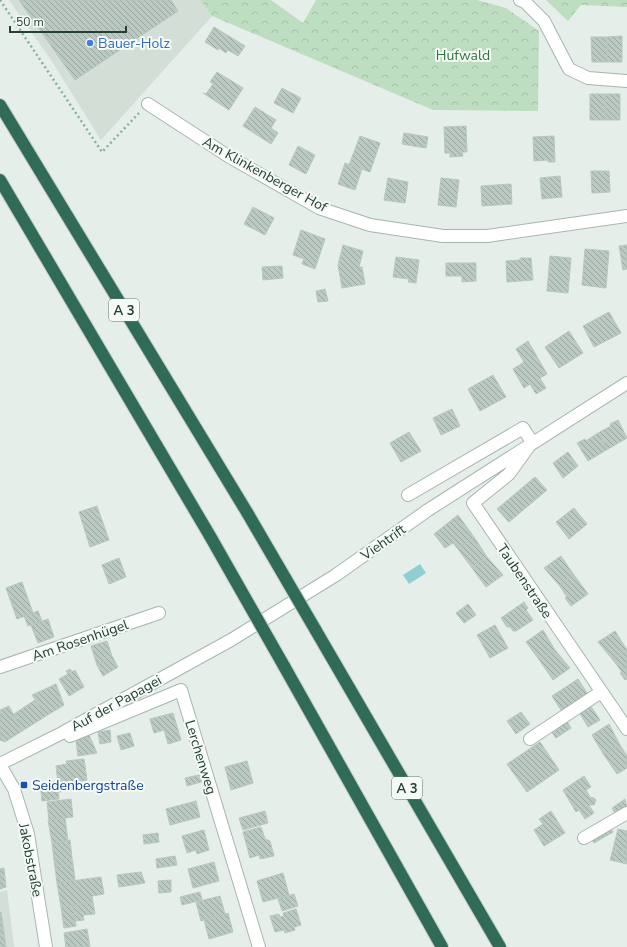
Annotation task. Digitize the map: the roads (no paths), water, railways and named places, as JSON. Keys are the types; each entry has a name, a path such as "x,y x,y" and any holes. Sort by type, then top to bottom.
{"highway":[{"name":"A 3","path":"0,105 248,514 500,947"},
{"path":"0,180 210,536 442,947"}],"street":[{"path":"520,0 526,2 544,21 569,69 588,78 627,81"},
{"name":"Am Klinkenberger Hof","path":"148,104 228,156 319,208 370,225 443,236 487,236 627,216"},
{"name":"Viehtrift","path":"231,640 336,575 428,510 532,442 626,387"},
{"path":"408,495 523,428 532,442"},
{"name":"Taubenstraße","path":"532,442 509,474 472,503 627,729"},
{"name":"Am Rosenhügel","path":"0,667 159,613"},
{"name":"Auf der Papagei","path":"0,764 62,733 231,640"},
{"name":"Lerchenweg","path":"62,733 68,737 180,690 259,947"},
{"path":"530,739 601,692"},
{"path":"0,764 3,777"},
{"name":"Jakobstraße","path":"3,777 14,789 28,834 46,947"},
{"path":"584,838 627,813"}],"water":[{"path":"420,564 426,573 409,584 403,575"}],"place":[{"name":"Bauer-Holz","path":"90,43"},
{"name":"Seidenbergstraße","path":"24,785"}],"park label":[{"name":"Hufwald","path":"463,55"}]}
